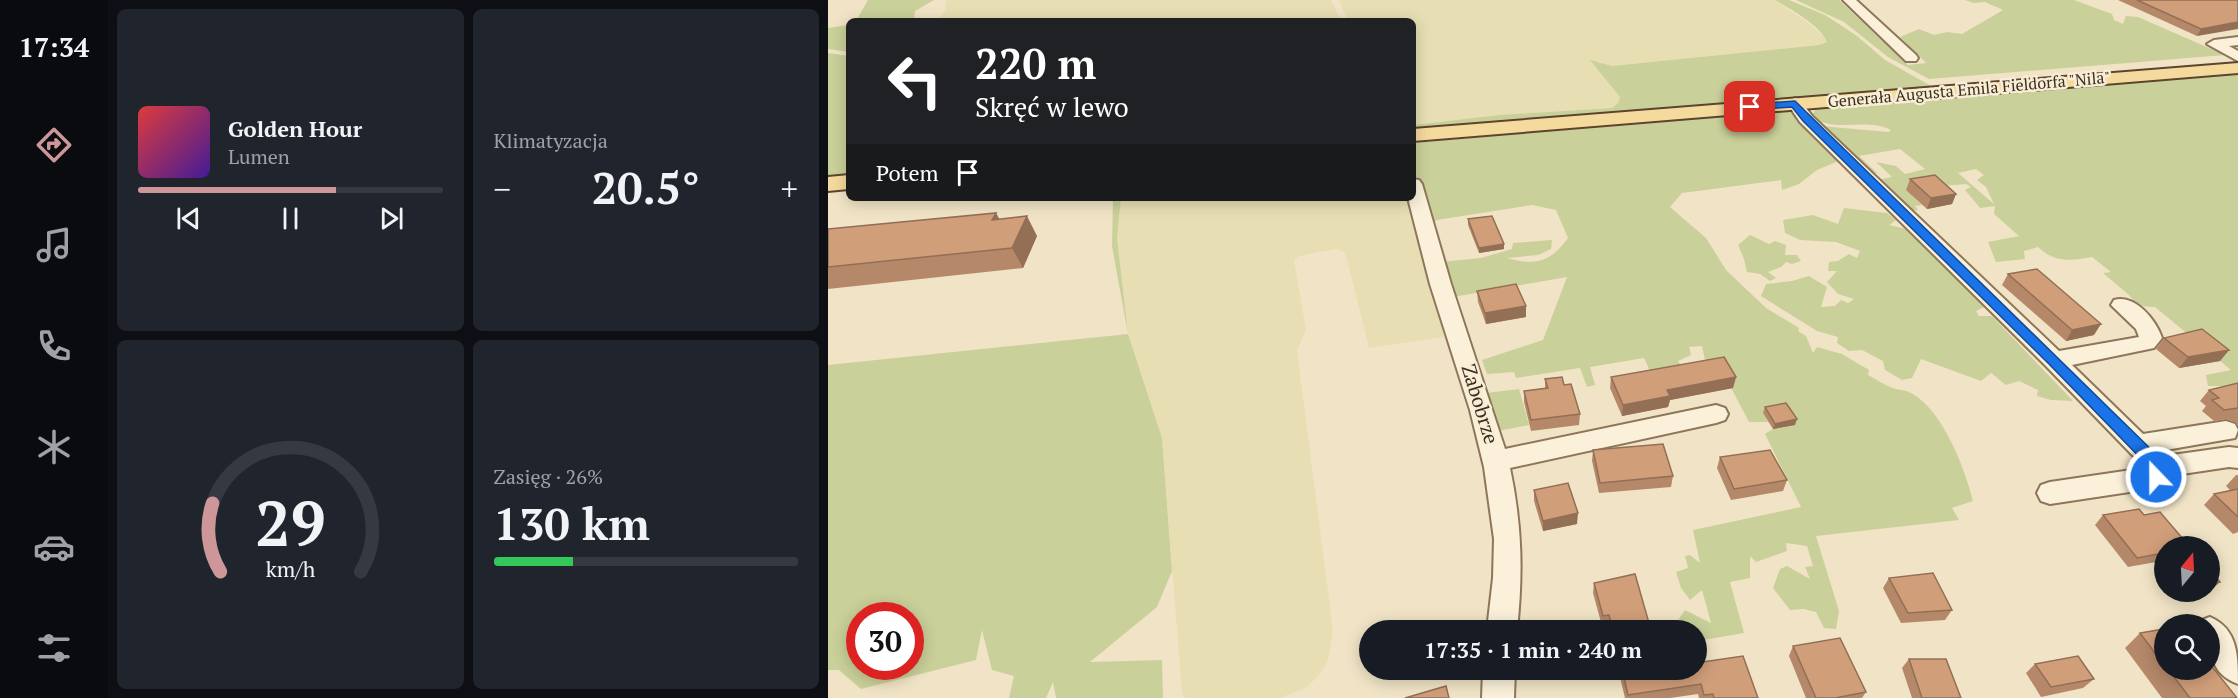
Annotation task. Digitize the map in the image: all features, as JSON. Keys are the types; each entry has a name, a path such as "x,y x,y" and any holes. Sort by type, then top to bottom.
{"main road":[{"name":"Generała Augusta Emila Fieldorfa \"Nila\"","path":"1416,135 2238,68"},
{"path":"828,184 846,182"}],"street":[{"path":"1849,0 1911,58"},
{"path":"2238,41 2214,44 2238,57"},
{"path":"1795,104 1806,118 2160,467"},
{"name":"Zabobrze","path":"1416,195 1428,241 1475,382 1497,460 1507,528 1506,596 1503,620"},
{"path":"2054,360 2146,343 2151,338 2150,332 2122,305"},
{"path":"1497,460 1716,414"},
{"path":"2138,444 2226,432"},
{"path":"2160,467 2229,457 2238,458"},
{"path":"2049,493 2156,477 2160,467"},
{"path":"2220,645 2238,669"},
{"path":"1498,698 1499,680"}],"shaded area":[{"path":"947,0 1331,0 1340,18 939,18 947,8 945,6"},
{"path":"1339,0 1774,0 1807,22 1827,42 1819,45 1612,66 1592,61 1620,97 1618,103 1612,108 1499,115 1416,125 1416,18 1347,18"},
{"path":"1121,201 1408,201 1412,212 1444,337 1369,348 1345,252 1335,249 1299,256 1294,260 1306,330 1297,350 1333,630 1328,661 1319,675 1307,687 1280,698 1185,698 1182,694 1162,438 1128,334 1117,238"}],"green space":[{"path":"868,0 934,0 915,11 914,18 858,18"},
{"path":"1775,0 1789,0 1825,15 1857,36 1885,60 1931,86 1416,129 1416,125 1499,115 1612,108 1618,103 1620,97 1590,60 1612,66 1819,45 1827,42 1818,29"},
{"path":"1796,0 1839,0 1908,65 1926,63 1900,37 1919,29 1934,35 1947,32 1962,34 2003,10 1985,2 1974,3 1965,0 2074,0 2112,14 2114,20 2123,24 2126,16 2138,17 2225,55 1929,79 1888,57 1844,22"},
{"path":"846,25 846,52 828,49 828,28"},
{"path":"828,53 846,56 846,174 828,177"},
{"path":"2238,72 2238,386 2208,386 2206,375 2231,370 2155,307 2138,306 2129,295 2103,273 2111,272 2092,257 2064,260 2051,256 2038,247 2024,251 2025,259 1996,262 1988,242 2019,236 1994,214 1995,206 1980,208 1965,190 1971,187 1966,184 1906,189 1922,205 1915,206 1918,210 1910,211 1878,180 1892,177 1876,162 1896,166 1905,174 1925,169 1900,149 1859,156 1877,173 1872,174 1820,126 1889,132 1891,130 1871,125 1829,124 1811,116 1816,109","holes":["1976,169 1984,175 1977,180 1986,187 1994,204 1958,173"]},
{"path":"1784,110 1794,113 1841,157 1841,160 1817,170 1799,184 1782,190 1781,180 1682,193 1670,207 1706,238 1726,270 1766,308 1799,328 1798,331 1806,336 1813,353 1817,347 1842,354 1869,370 1868,375 1890,387 1909,392 1922,401 1933,412 1951,441 1973,501 1952,508 1959,520 1816,536 1839,611 1836,629 1824,628 1816,612 1803,609 1790,610 1773,588 1780,569 1787,566 1810,579 1805,567 1813,566 1807,546 1786,543 1787,551 1756,562 1750,556 1750,578 1730,582 1744,633 1707,639 1707,621 1711,623 1702,590 1690,600 1681,588 1676,572 1688,568 1685,556 1690,555 1700,563 1693,530 1801,507 1765,434 1773,429 1763,413 1768,422 1749,422 1718,363 1706,365 1702,346 1689,347 1691,355 1678,361 1683,369 1651,373 1644,358 1590,367 1595,385 1587,387 1580,368 1516,378 1514,372 1487,374 1482,360 1543,340 1567,277 1453,297 1441,262 1481,258 1512,249 1513,243 1552,240 1551,249 1538,255 1507,258 1534,262 1549,257 1568,238 1556,210 1532,205 1437,220 1430,225 1416,178 1416,143"},
{"path":"1113,201 1121,201 1117,238 1128,334 1112,246"},
{"path":"1844,208 1887,213 1896,220 1889,225 1907,229 1984,307 1976,311 1979,316 1992,316 2073,401 2051,400 2037,396 2038,390 2019,381 2006,385 1991,373 1981,381 1921,359 1912,378 1902,380 1885,370 1883,361 1862,350 1849,351 1837,343 1838,337 1817,331 1761,296 1766,284 1792,281 1809,276 1827,287 1821,307 1835,306 1841,300 1848,303 1854,299 1838,294 1827,282 1837,271 1828,271 1829,262 1838,261 1849,254 1857,258 1860,251 1836,242 1800,240 1785,233 1783,220 1813,215 1838,224"},
{"path":"1750,235 1769,244 1775,241 1786,245 1785,255 1797,255 1801,261 1792,264 1786,262 1781,267 1768,272 1776,278 1770,281 1760,274 1747,272 1738,245"},
{"path":"1128,334 1162,438 1172,571 1157,607 1090,662 1162,660 1163,698 1056,698 1053,682 1046,698 1009,698 1014,676 992,670 982,630 976,660 924,673 924,602 846,602 846,676 839,670 828,670 828,365"},
{"path":"1519,389 1529,425 1498,431 1486,393"},
{"path":"1685,610 1705,620 1678,620"},
{"path":"851,680 897,680 861,689"}],"building":[{"path":"2137,0 2238,0 2238,22 2201,29"},
{"path":"1935,175 1956,194 1931,198 1910,179"},
{"path":"996,213 992,220 1027,216 1012,248 828,267 828,229"},
{"path":"1492,216 1504,244 1479,248 1468,219"},
{"path":"2037,269 2101,324 2072,330 2008,274"},
{"path":"1516,284 1526,306 1485,313 1477,291"},
{"path":"2202,329 2229,350 2188,357 2164,338"},
{"path":"1724,357 1736,377 1667,390 1670,396 1623,405 1611,377"},
{"path":"1562,377 1564,385 1571,384 1580,414 1531,420 1524,391 1548,388 1545,379"},
{"path":"2238,383 2238,408 2224,410 2212,400 2219,398 2209,390"},
{"path":"1786,403 1797,419 1775,424 1765,407"},
{"path":"1663,444 1673,476 1600,483 1593,450"},
{"path":"1770,450 1787,480 1734,489 1720,457"},
{"path":"1568,483 1578,513 1543,521 1534,490"},
{"path":"2238,489 2238,517 2214,494"},
{"path":"2139,509 2144,515 2160,512 2180,536 2154,536 2154,555 2137,558 2103,515"},
{"path":"1933,573 1952,610 1908,613 1889,578"},
{"path":"1635,574 1648,620 1610,620 1609,615 1603,616 1594,583"},
{"path":"2154,631 2154,652 2140,633"},
{"path":"1840,638 1866,692 1835,698 1816,698 1793,646"},
{"path":"1743,656 1758,698 1714,698 1713,694 1704,695 1701,684 1628,695 1625,680 1707,680 1707,661"},
{"path":"2078,656 2094,679 2051,687 2035,664"},
{"path":"1909,659 1946,659 1961,698 1922,698"},
{"path":"2220,677 2237,698 2190,698 2176,680 2220,680"},
{"path":"1446,686 1449,698 1405,698"}],"route":[{"path":"1750,107 1795,104 1806,118 2160,467 2156,477"}]}
